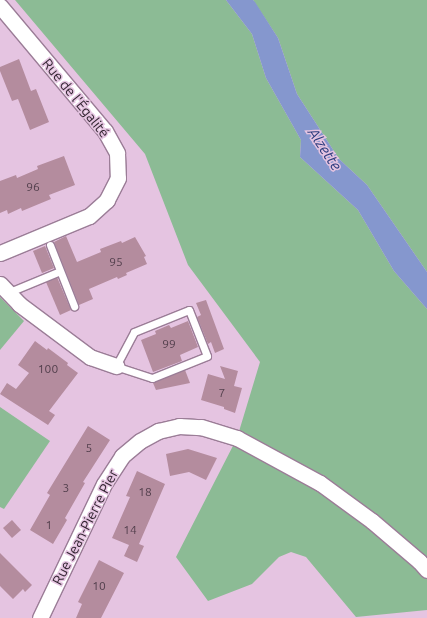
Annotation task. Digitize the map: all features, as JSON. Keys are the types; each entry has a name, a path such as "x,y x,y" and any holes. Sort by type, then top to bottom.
{"street":[{"name":"Rue de l'Égalité","path":"0,6 105,131 117,153 118,178 107,200 89,216 0,253"},
{"path":"3,289 19,304 90,357 116,366"},
{"name":"Rue Jean-Pierre Pier","path":"40,618 104,484 122,456 140,440 158,431 179,426 201,427 237,438 320,484 372,521 419,561 427,570"}],"lane":[{"path":"50,245 74,306"},
{"path":"3,289 60,271"},
{"path":"189,310 207,356 152,378 116,366 134,332 189,310"}],"green space":[{"path":"15,0 226,0 252,34 266,78 301,140 300,157 358,210 394,271 427,309 427,610 356,617 306,557 291,552 279,557 252,584 208,601 176,557 237,438 260,362 188,265 145,154"},
{"path":"253,0 427,0 427,272 367,185 339,159 297,94 278,38"},
{"path":"0,297 24,321 0,350"},
{"path":"0,407 50,441 4,509 0,507"}],"water":[{"name":"Alzette","path":"226,0 253,0 255,2 278,38 297,94 339,159 367,185 427,272 427,309 394,271 358,210 300,157 301,140 266,78 252,34"}],"building":[{"path":"19,59 31,91 36,89 49,122 30,130 18,99 12,101 0,71 0,67"},
{"path":"64,156 75,185 49,195 51,199 22,211 21,208 8,214 7,210 0,213 0,181 16,175 17,178 38,169 37,166"},
{"path":"66,236 77,262 101,252 100,249 121,241 122,243 135,237 146,256 144,257 147,264 126,273 127,275 118,279 117,277 89,289 93,299 79,305 54,242"},
{"path":"45,246 54,268 42,273 33,251"},
{"path":"57,277 71,310 60,315 46,282"},
{"path":"206,300 224,349 215,353 211,342 208,344 197,317 201,315 196,303"},
{"path":"188,321 198,347 180,355 182,361 153,372 141,340 156,334 155,331 169,325 171,328"},
{"path":"35,341 47,350 48,348 68,363 67,365 78,373 49,411 55,415 48,425 0,394 7,383 16,389 29,373 18,365"},
{"path":"220,366 238,371 234,386 242,388 235,413 224,409 224,407 201,400 208,374 225,379"},
{"path":"185,370 190,383 156,390 153,383"},
{"path":"88,426 110,440 83,482 85,483 65,518 67,520 53,544 30,530 50,495 47,493"},
{"path":"188,449 217,458 206,480 189,472 170,476 166,454"},
{"path":"137,471 165,484 139,544 144,546 137,562 124,556 129,545 112,538 130,497 126,496"},
{"path":"12,520 21,530 12,538 3,528"},
{"path":"0,553 32,585 25,592 23,589 13,599 0,586"},
{"path":"99,560 124,573 101,618 76,618 82,604 78,602"}]}
